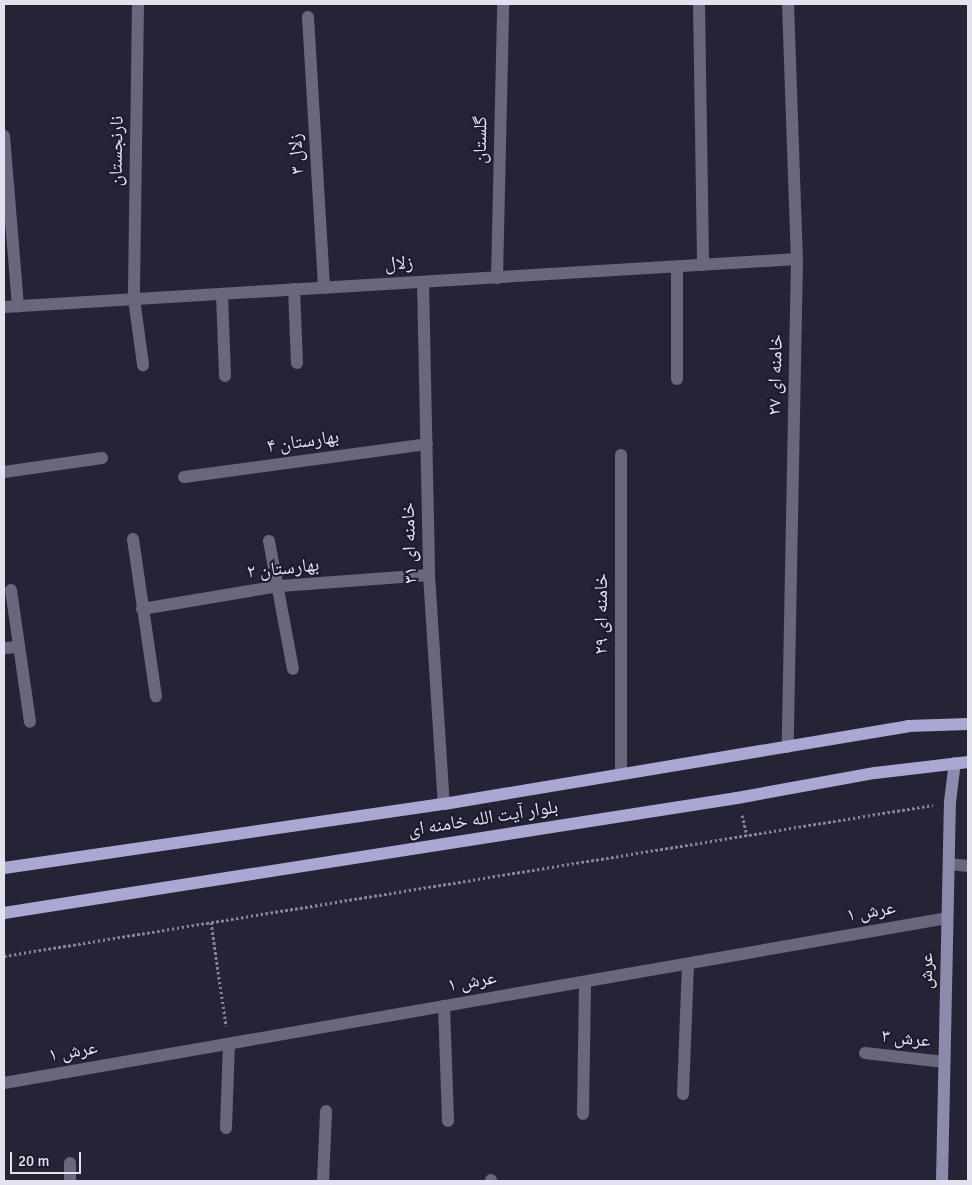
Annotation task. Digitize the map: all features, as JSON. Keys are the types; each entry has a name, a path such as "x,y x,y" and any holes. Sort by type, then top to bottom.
{"main road":[{"name":"بلوار آیت الله خامنه ای","path":"4,868 444,804 908,726 968,724"},
{"name":"بلوار آیت الله خامنه ای","path":"4,913 737,798 876,772 968,762"}],"street":[{"name":"نارنجستان","path":"138,4 134,299 143,365"},
{"name":"گلستان","path":"497,278 503,4"},
{"path":"699,4 703,265"},
{"name":"خامنه ای ۲۷","path":"788,4 798,259 788,747"},
{"name":"۳ زلال","path":"308,17 324,288"},
{"path":"4,136 18,306"},
{"name":"زلال","path":"4,307 798,259"},
{"path":"677,267 677,379"},
{"name":"خامنه ای ۳۱","path":"423,282 429,575 444,804"},
{"path":"294,290 297,362"},
{"path":"222,294 224,376"},
{"name":"بهارستان ۴","path":"184,478 427,444"},
{"name":"خامنه ای ۲۹","path":"621,455 621,773"},
{"path":"4,472 102,458"},
{"path":"133,539 156,696"},
{"path":"269,541 280,586 293,669"},
{"name":"بهارستان ۲","path":"142,609 280,586 429,575"},
{"path":"11,590 30,722"},
{"path":"4,648 19,647"},
{"name":"عرش","path":"942,1181 948,864 950,802 955,763"},
{"path":"948,864 968,866"},
{"name":"عرش ۱","path":"4,1083 947,918"},
{"path":"684,1094 688,964"},
{"path":"583,1114 585,982"},
{"path":"444,1006 448,1121"},
{"path":"226,1128 229,1044"},
{"name":"عرش ۳","path":"864,1053 944,1062"},
{"path":"323,1181 326,1111"},
{"path":"70,1163 70,1181"}],"path":[{"path":"4,956 950,802"},
{"path":"212,922 229,1044"}]}
